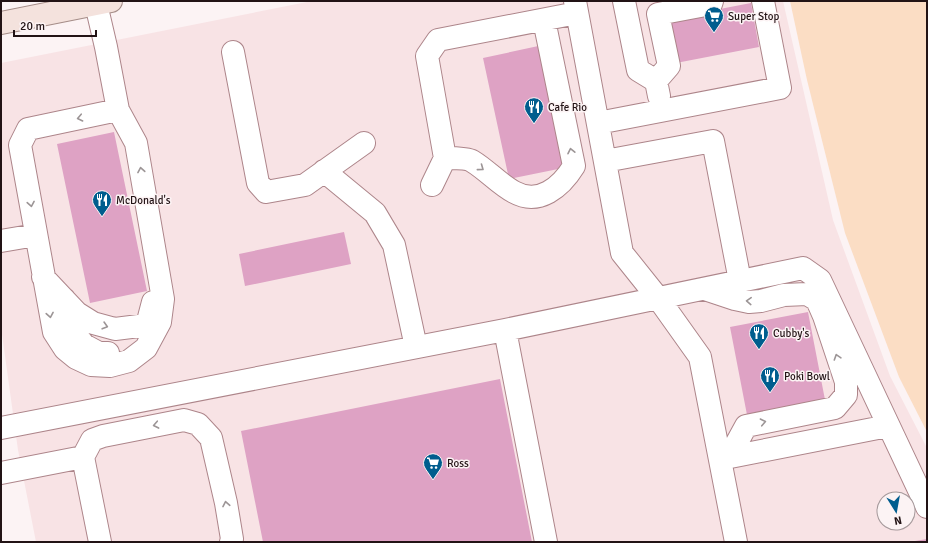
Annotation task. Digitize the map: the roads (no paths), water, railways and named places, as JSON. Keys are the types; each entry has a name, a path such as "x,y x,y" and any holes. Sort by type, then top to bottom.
{"main road":[{"path":"1,23 51,7 104,2"}],"lane":[{"path":"624,1 638,70 656,81 662,110"},
{"path":"656,81 669,66 658,14 711,4 712,1"},
{"path":"598,123 780,88 763,1"},
{"path":"104,2 106,47 118,110 136,144 163,299 160,322 146,348 129,361 110,366 90,365 76,358 65,349 54,332 20,145 28,130 118,110"},
{"path":"432,185 445,158 427,56 438,40 544,20 576,7 622,253 658,298 700,357 724,458 736,542"},
{"path":"445,158 471,160 514,192 528,198 544,195 555,189 568,175 574,166 544,20"},
{"path":"233,52 258,183 266,192 305,185 364,143"},
{"path":"605,161 712,141 740,281"},
{"path":"324,171 375,213 394,245 416,347"},
{"path":"44,276 76,313 93,323 115,329 147,325 153,300 141,232 144,192"},
{"path":"1,241 36,236"},
{"path":"1,428 505,330 803,268 820,280 927,507"},
{"path":"703,289 749,302 761,301 784,295 807,294 817,300 824,316 846,382 846,395 835,408 746,426 724,458"},
{"path":"505,330 546,542"},
{"path":"100,542 83,457 92,440 102,436 184,420 198,424 211,438 226,503 232,539 231,542"},
{"path":"724,458 888,426"},
{"path":"1,473 83,457"}],"place":[{"name":"Super Stop","path":"714,33"},
{"name":"Cafe Rio","path":"534,124"},
{"name":"McDonald's","path":"102,217"},
{"name":"Cubby's","path":"759,350"},
{"name":"Poki Bowl","path":"770,393"},
{"name":"Ross","path":"433,480"}]}
